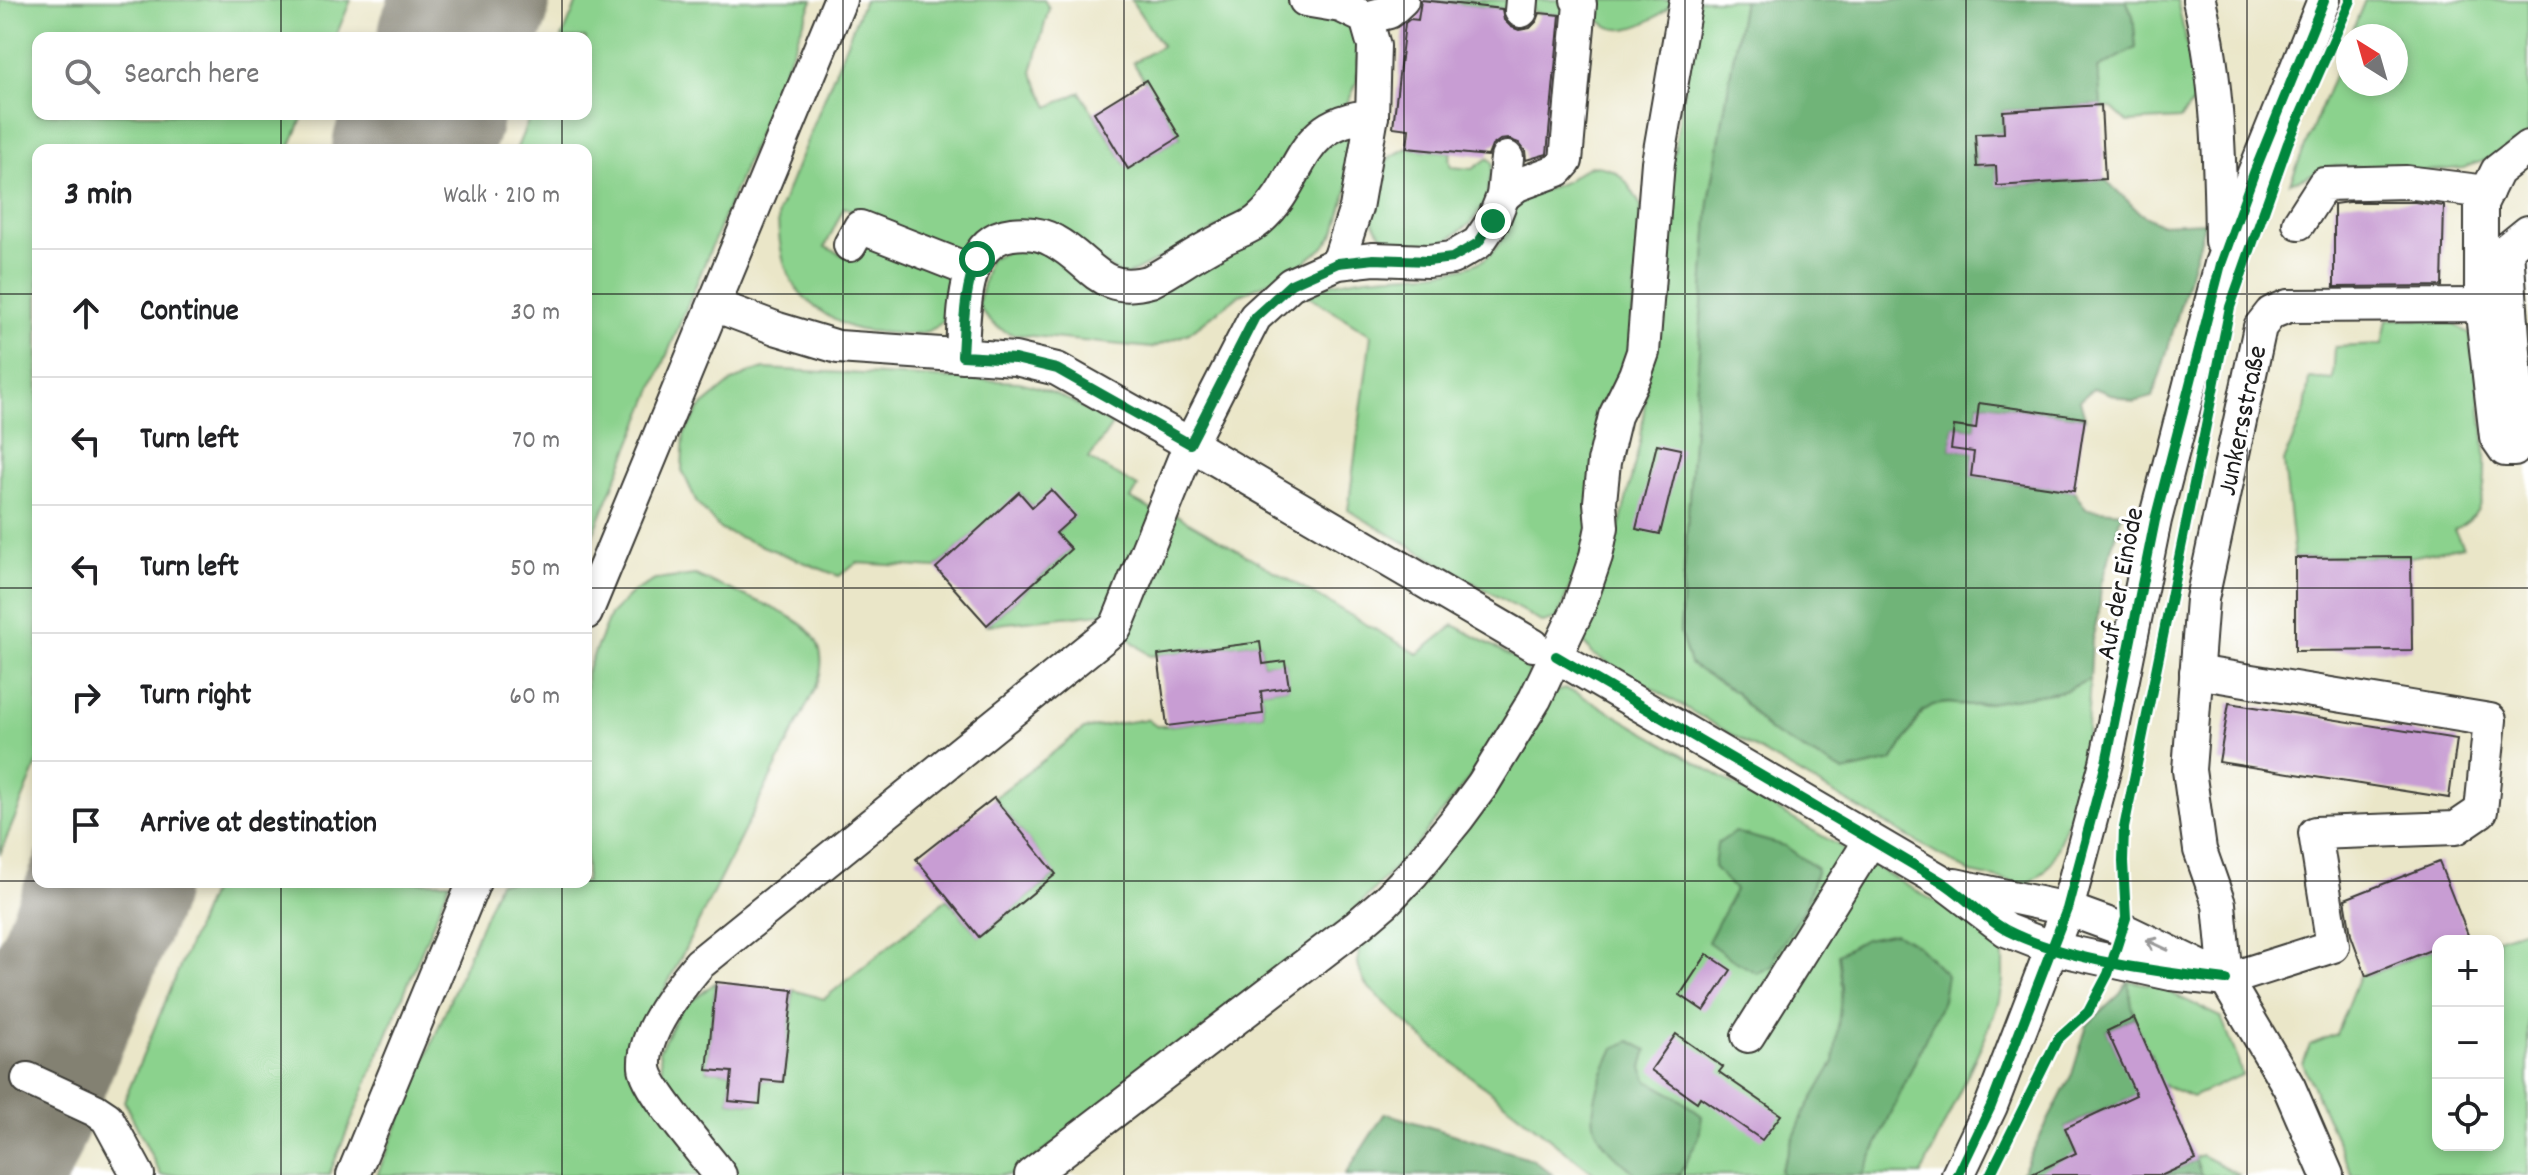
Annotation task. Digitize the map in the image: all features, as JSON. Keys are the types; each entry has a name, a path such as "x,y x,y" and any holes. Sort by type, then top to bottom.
{"street":[{"path":"592,599 840,0"},
{"path":"1305,0 1341,6 1366,18 1389,12 1402,0"},
{"path":"1503,196 1517,185 1558,170 1566,161 1580,4 1577,0"},
{"path":"1031,1175 1386,901 1428,855 1483,784 1535,699 1544,651 1578,609 1596,556 1602,527 1600,502 1604,462 1615,416 1643,352 1658,162 1686,0"},
{"path":"2199,0 2220,144 2221,264"},
{"name":"Auf der Einöde","path":"1958,1175 1991,1106 2067,909 2106,763 2155,520 2221,264 2259,159 2324,0"},
{"path":"1338,263 1356,208 1372,116 1374,46 1366,18"},
{"path":"962,356 966,301 972,271 983,251 994,241 1007,234 1025,232 1042,235 1054,240 1104,280 1117,285 1151,281 1220,240 1256,223 1279,199 1307,147 1318,136 1344,120 1372,116"},
{"path":"2528,147 2497,171 2481,204 2481,305 2496,437 2505,450 2514,450 2520,440 2507,249 2528,232"},
{"path":"720,1175 657,1092 645,1070 647,1052 658,1021 672,995 699,964 1116,627 1190,444 1255,317 1291,284 1338,263 1374,259 1428,261 1452,258 1478,243 1493,221 1503,196 1507,158"},
{"path":"2299,223 2324,184 2406,182 2487,192"},
{"path":"850,245 860,227 972,271"},
{"path":"714,305 838,347 1015,359 1057,369 1943,882 2006,930 2052,948 2171,974 2226,980 2333,946 2315,833 2456,828 2481,811 2490,720 2196,672"},
{"name":"Junkersstraße","path":"2327,1175 2289,1087 2226,980 2219,904 2200,850 2189,770 2202,599 2260,327 2271,313 2288,306 2481,305"},
{"path":"1748,1036 1870,841"},
{"path":"1943,882 2067,909 2122,929 2226,980"},
{"path":"353,1175 472,888"},
{"path":"28,1079 107,1118 138,1175"}],"green space":[{"path":"0,0 351,0 338,32 32,32 32,120 302,120 292,144 32,144 32,777 0,854"},
{"path":"578,0 813,0 592,537 592,144 518,144 528,120 592,120 592,32 565,32"},
{"path":"864,0 1044,0 1049,8 1032,72 1049,107 1080,92 1128,168 1180,137 1133,62 1162,46 1131,0 1260,0 1308,5 1350,25 1359,47 1357,82 1345,106 1268,196 1206,235 1124,277 1062,236 952,254 844,207 825,247 851,259 861,240 955,275 949,313 932,329 915,334 862,330 829,316 806,299 794,285 781,250 778,213"},
{"path":"1421,0 1513,0 1511,10"},
{"path":"1533,0 1570,0 1565,16 1533,12"},
{"path":"1591,0 1675,0 1641,25 1616,29 1605,25"},
{"path":"1698,0 1743,0 1709,202 1680,633 1690,663 1736,693 1769,731 1892,761 1923,711 1933,705 1949,703 1969,706 2064,691 2090,679 2084,779 2052,861 2027,885 1971,873 1593,654 1583,642 1582,633 1620,525 1641,438 1664,217"},
{"path":"1743,0 2126,0 2133,16 2136,48 2098,68 2101,105 2003,111 2004,133 1975,135 1977,167 1996,166 1998,186 2105,179 2141,214 2160,224 2205,222 2152,397 2133,402 2094,388 2080,400 2085,418 1979,403 1976,429 1954,426 1951,449 1974,452 1971,476 2074,491 2086,509 2122,512 2101,584 2092,640 2090,679 2064,691 1969,706 1949,703 1933,705 1923,711 1892,761 1844,772 1769,731 1736,693 1690,664 1680,633 1709,202"},
{"path":"2126,0 2177,0 2190,59 2195,101 2180,119 2127,122 2112,108 2101,108 2098,68 2136,48 2133,16"},
{"path":"2365,0 2528,0 2528,134 2489,159 2463,168 2425,171 2334,166 2290,183 2336,71 2336,96 2408,96 2408,24 2355,24"},
{"path":"1343,134 1363,136 1335,232 1323,248 1293,271 1239,295 1189,333 1152,348 1012,334 992,323 978,305 989,259 1027,242 1133,297"},
{"path":"1407,148 1451,152 1451,167 1473,169 1488,158 1493,163 1486,203 1471,223 1438,247 1400,248 1381,234 1370,216 1377,177 1390,157"},
{"path":"1590,166 1600,166 1622,177 1641,206 1630,352 1607,398 1590,537 1557,619 1543,623 1348,510 1371,335 1301,291 1359,278 1448,271 1477,263 1498,244 1520,200 1567,181"},
{"path":"2387,319 2451,320 2470,335 2485,455 2481,500 2474,515 2454,530 2463,546 2411,557 2294,558 2284,462 2305,409 2309,378 2333,380 2335,347 2382,345"},
{"path":"765,369 1019,382 1056,394 1112,425 1089,459 1138,487 1131,499 1154,511 1109,620 1102,613 987,625 1070,550 1056,533 1074,516 1032,507 1020,493 936,568 857,563 839,576 721,530 697,503 682,470 684,434 700,408 730,383 751,372"},
{"path":"1175,514 1418,654 1454,625 1522,662 1529,671 1529,682 1474,772 1417,844 1348,917 1013,1175 734,1175 665,1087 659,1051 680,1010 716,982 707,1070 732,1072 729,1101 759,1104 762,1080 783,1082 793,990 824,999 947,899 979,936 1056,875 994,798 1084,729 1147,719 1156,726 1167,726 1263,714 1261,691 1288,687 1285,662 1263,664 1260,642 1150,656 1123,634"},
{"path":"695,575 771,607 808,630 818,643 821,657 821,672 816,687 662,995 638,1050 710,1175 377,1175 497,888 592,888 592,658 610,615 633,592 655,580"},
{"path":"1565,689 1577,693 1944,907 2003,948 2003,981 1998,1003 1921,1175 1596,1175 1428,1043 1366,985 1358,962 1363,940 1554,692"},
{"path":"1735,832 1785,846 1817,869 1804,910 1776,954 1773,966 1757,973 1708,942 1735,890 1714,867 1717,844"},
{"path":"213,888 448,888 329,1175 161,1175 124,1101"},
{"path":"2528,928 2528,1175 2352,1175 2303,1064 2310,1045 2336,1034 2359,976 2365,973 2367,976 2432,949 2432,1151 2504,1151 2504,936"},
{"path":"1895,933 1918,946 1947,975 1943,1000 1863,1175 1784,1175 1780,1171 1804,1113 1834,1062 1842,988 1838,954 1865,939"},
{"path":"2128,981 2154,985 2221,1017 2242,1075 2192,1097 2161,1084 2134,1018"},
{"path":"2128,981 2134,1018 2107,1031 2123,1065 2150,1053 2161,1084 2065,1127 2076,1153 2063,1175 2020,1175 2072,1074 2087,1025 2120,994"},
{"path":"1630,1041 1647,1050 1642,1068 1648,1081 1702,1116 1699,1137 1677,1175 1637,1175 1607,1148 1595,1127 1594,1108 1606,1065 1614,1048"},
{"path":"1385,1113 1532,1159 1553,1175 1345,1175"},
{"path":"2201,1155 2240,1175 2201,1175 2194,1158"},
{"path":"2196,1160 2201,1175 2163,1175"}],"building":[{"path":"1421,0 1502,9 1504,20 1519,30 1530,28 1540,13 1560,15 1547,154 1526,160 1525,151 1519,143 1508,139 1492,146 1488,156 1407,148 1409,129 1393,127 1405,23 1410,19 1418,20"},
{"path":"1146,80 1180,137 1128,169 1094,112"},
{"path":"2101,105 2105,179 1997,186 1996,166 1977,167 1975,134 2004,133 2003,111"},
{"path":"2415,202 2444,206 2442,286 2334,287 2334,204"},
{"path":"1979,403 2085,418 2074,491 1971,476 1974,452 1951,449 1954,426 1976,429"},
{"path":"1657,444 1681,449 1660,534 1636,529"},
{"path":"1051,490 1075,516 1056,533 1071,549 987,625 936,568 1019,492 1032,507"},
{"path":"2411,557 2412,650 2295,651 2295,558"},
{"path":"1260,642 1263,664 1285,661 1289,687 1261,691 1263,714 1167,726 1158,655"},
{"path":"2229,703 2457,739 2449,798 2219,762"},
{"path":"994,798 1056,874 979,937 916,859"},
{"path":"2439,862 2468,935 2432,935 2432,949 2366,976 2351,935 2345,899"},
{"path":"1707,954 1731,970 1704,1011 1680,995"},
{"path":"716,982 793,990 783,1082 762,1080 760,1104 729,1101 732,1072 707,1070"},
{"path":"2134,1018 2196,1160 2163,1175 2030,1175 2076,1153 2065,1128 2136,1095 2107,1031"},
{"path":"1676,1034 1723,1067 1719,1072 1781,1115 1762,1140 1700,1097 1697,1102 1651,1070"}],"taxiway":[{"path":"0,1067 28,1079"}],"runway":[{"path":"459,32 472,0"},
{"path":"412,144 422,120"},
{"path":"0,1143 106,888"}],"cycle path":[{"path":"1958,1175 1991,1106 2067,909 2106,763 2155,520 2221,264 2324,0"},
{"path":"1990,1175 2057,1040 2088,1012 2108,974 2126,918 2124,828 2230,307 2288,143 2351,0"},
{"path":"1556,656 1939,880 2008,931 2086,958 2226,980"}],"route":[{"path":"977,259 966,301 962,356 1015,359 1057,369 1190,444 1255,317 1291,284 1338,263 1374,259 1428,261 1452,258 1478,243 1493,221"}]}
